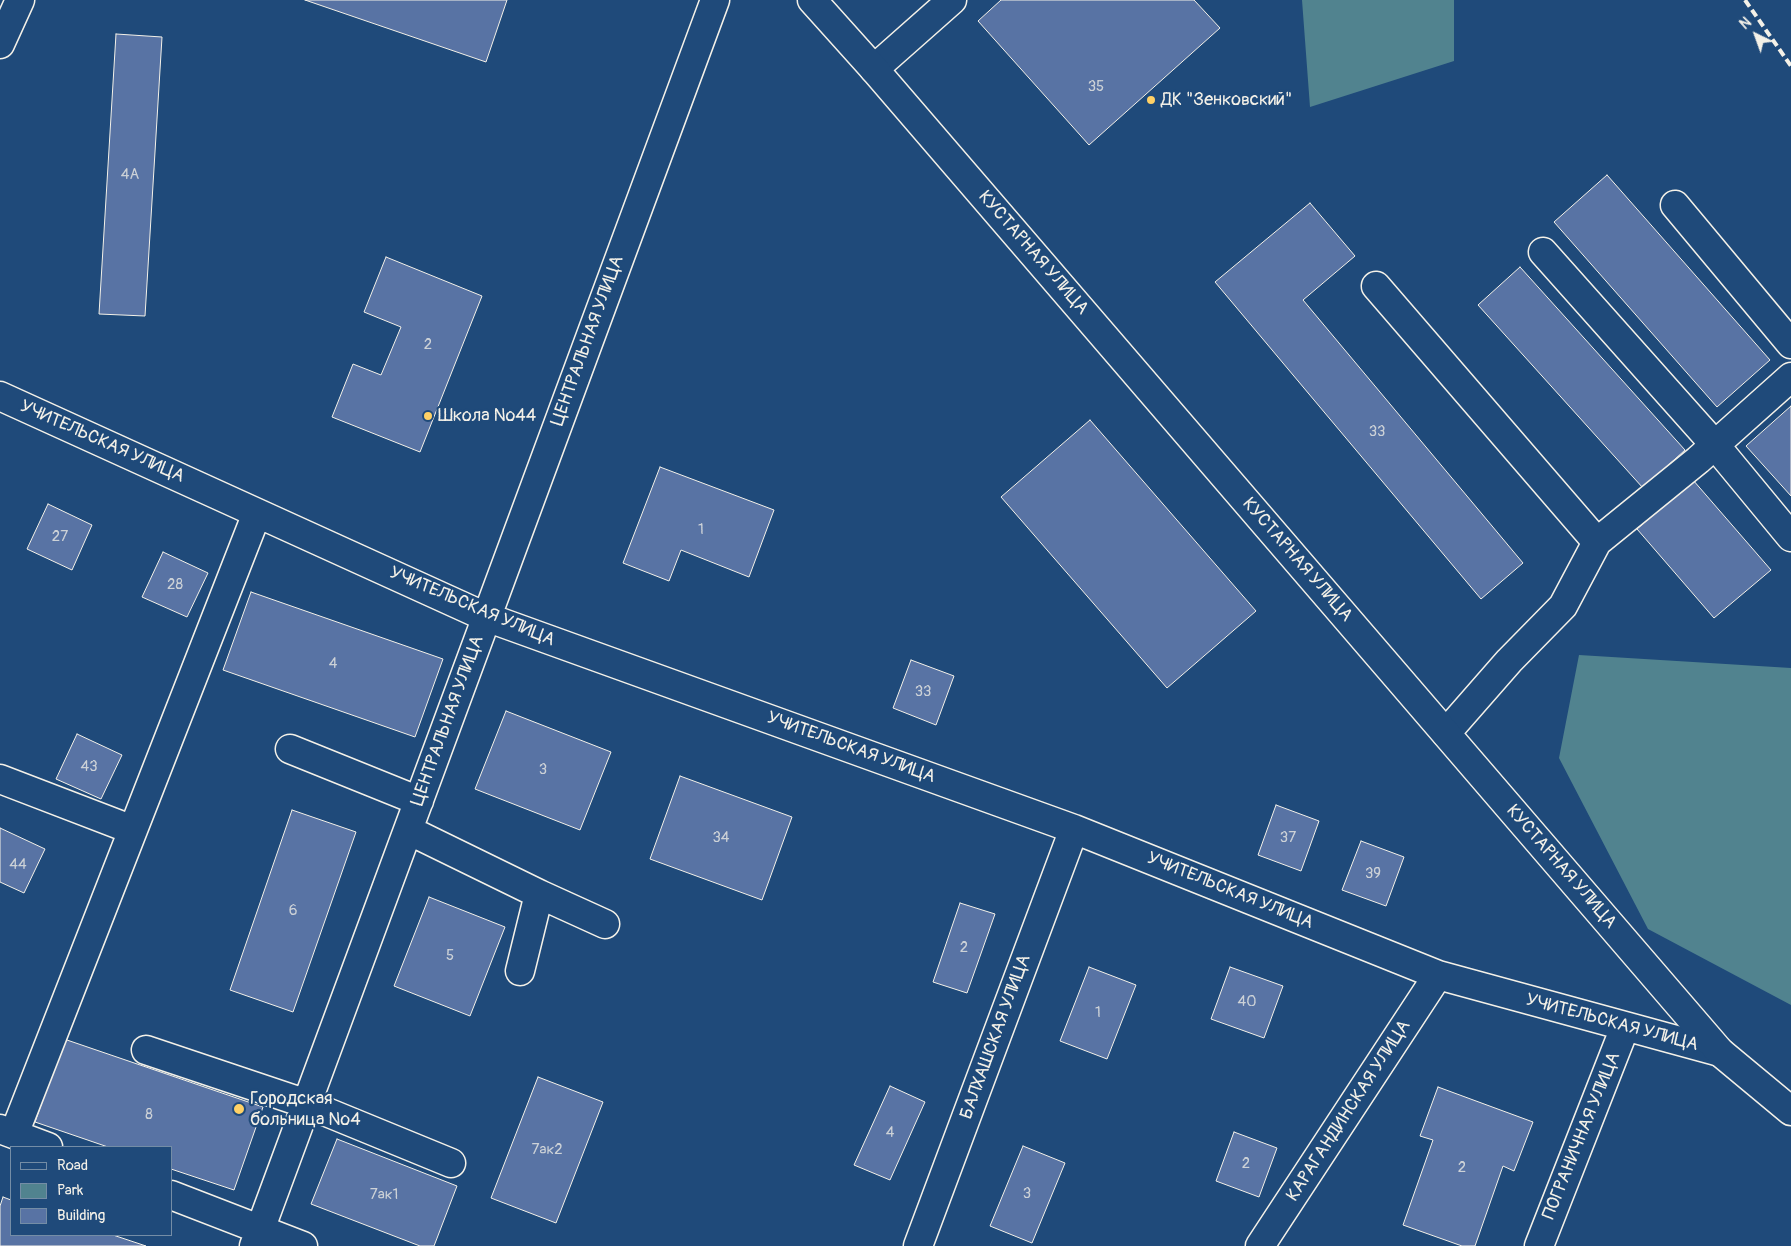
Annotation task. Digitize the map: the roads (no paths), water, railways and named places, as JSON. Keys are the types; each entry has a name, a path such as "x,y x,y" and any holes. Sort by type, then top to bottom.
{"street":[{"path":"0,44 20,0"},
{"name":"ЦЕНТРАЛЬНАЯ УЛИЦА","path":"258,1238 715,0"},
{"name":"КУСТАРНАЯ УЛИЦА","path":"812,0 874,69 1720,1052 1791,1111"},
{"path":"874,69 952,0"},
{"path":"1675,205 1791,344"},
{"path":"1543,252 1715,446 1791,537"},
{"path":"1376,286 1597,542"},
{"path":"1446,733 1509,661 1564,606 1597,542 1715,446 1791,377"},
{"name":"УЧИТЕЛЬСКАЯ УЛИЦА","path":"0,396 486,617 1074,829 1438,975 1720,1052"},
{"path":"45,1146 7,1131 133,830 257,513"},
{"path":"290,749 419,801"},
{"path":"0,779 133,830"},
{"name":"БАЛХАШСКАЯ УЛИЦА","path":"918,1246 1074,829"},
{"path":"408,830 605,924"},
{"path":"520,971 539,894"},
{"name":"КАРАГАНДИНСКАЯ УЛИЦА","path":"1260,1246 1438,975"},
{"name":"ПОГРАНИЧНАЯ УЛИЦА","path":"1539,1246 1626,1027"},
{"path":"146,1050 308,1104 451,1163"},
{"path":"172,1195 258,1238 303,1246"}],"railway":[{"path":"1745,0 1791,66"}],"place":[{"name":"ДК \"Зенковский\"","path":"1151,100"},
{"name":"Школа №44","path":"428,416"},
{"name":"Городская больница №4","path":"239,1109"}]}
